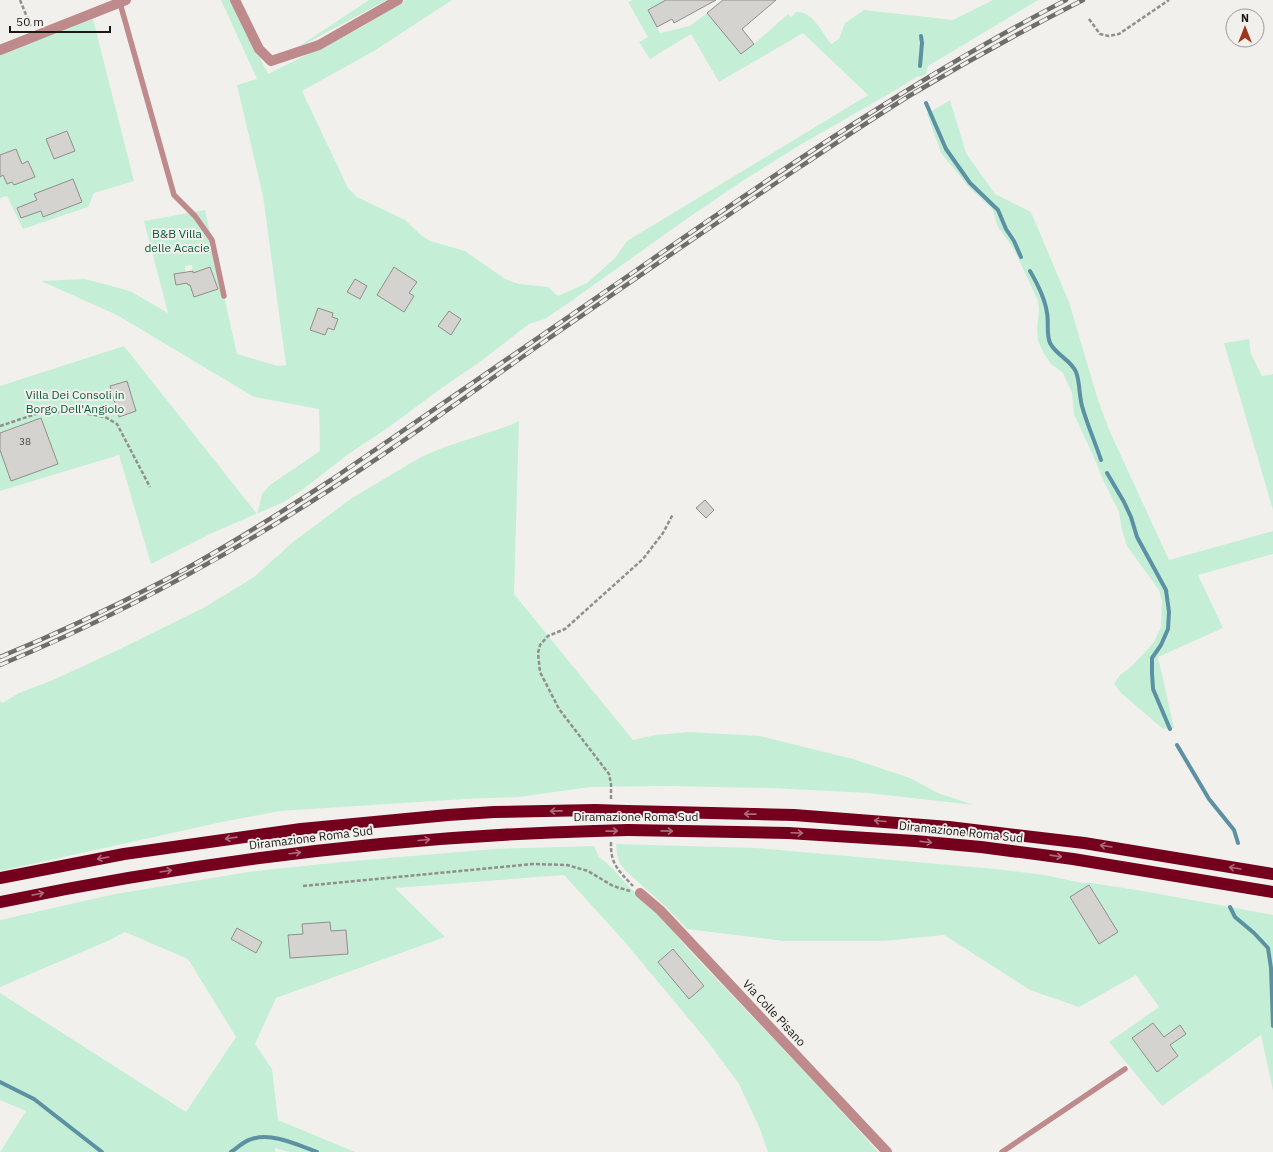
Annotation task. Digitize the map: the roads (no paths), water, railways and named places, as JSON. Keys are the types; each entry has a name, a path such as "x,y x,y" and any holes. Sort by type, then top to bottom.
{"highway":[{"name":"Diramazione Roma Sud","path":"0,878 45,868 131,853 301,829 494,812 595,810 794,815 963,828 1084,843 1273,874"},
{"name":"Diramazione Roma Sud","path":"0,902 143,875 291,854 466,836 628,830 817,834 908,840 981,847 1073,859 1273,892"}],"street":[{"path":"235,0 259,49 271,61 319,45 398,0"},
{"path":"0,50 36,37 123,1"},
{"name":"Via Colle Pisano","path":"640,894 660,910 887,1152"}],"lane":[{"path":"123,1 174,195 195,216 212,240 224,296"},
{"path":"1002,1152 1125,1069"}],"waterway":[{"path":"920,66 922,43 921,36"},
{"path":"926,103 946,149 970,183 998,210 1021,257"},
{"path":"1030,271 1043,296 1048,317 1048,336 1050,343 1056,351 1071,364 1076,372 1082,406 1101,460"},
{"path":"1107,473 1124,502 1131,517 1137,537 1166,590 1169,612 1168,629 1161,645 1152,658 1152,673 1153,689 1170,729"},
{"path":"1177,745 1209,799 1234,830 1238,843"},
{"path":"1230,907 1235,917 1254,933 1268,948 1271,968 1273,1026"},
{"path":"0,1082 34,1099 102,1152"},
{"path":"231,1152 247,1141 266,1137 284,1140 317,1152"}],"railway":[{"path":"0,657 104,611 186,569 249,532 331,480 701,225 854,123 959,59 1066,0"},
{"path":"0,665 79,630 156,592 269,528 368,465 670,255 864,124 952,71 1083,0"}],"park label":[{"name":"B&B Villa delle Acacie","path":"177,241"},
{"name":"Villa Dei Consoli in Borgo Dell'Angiolo","path":"75,402"}]}
